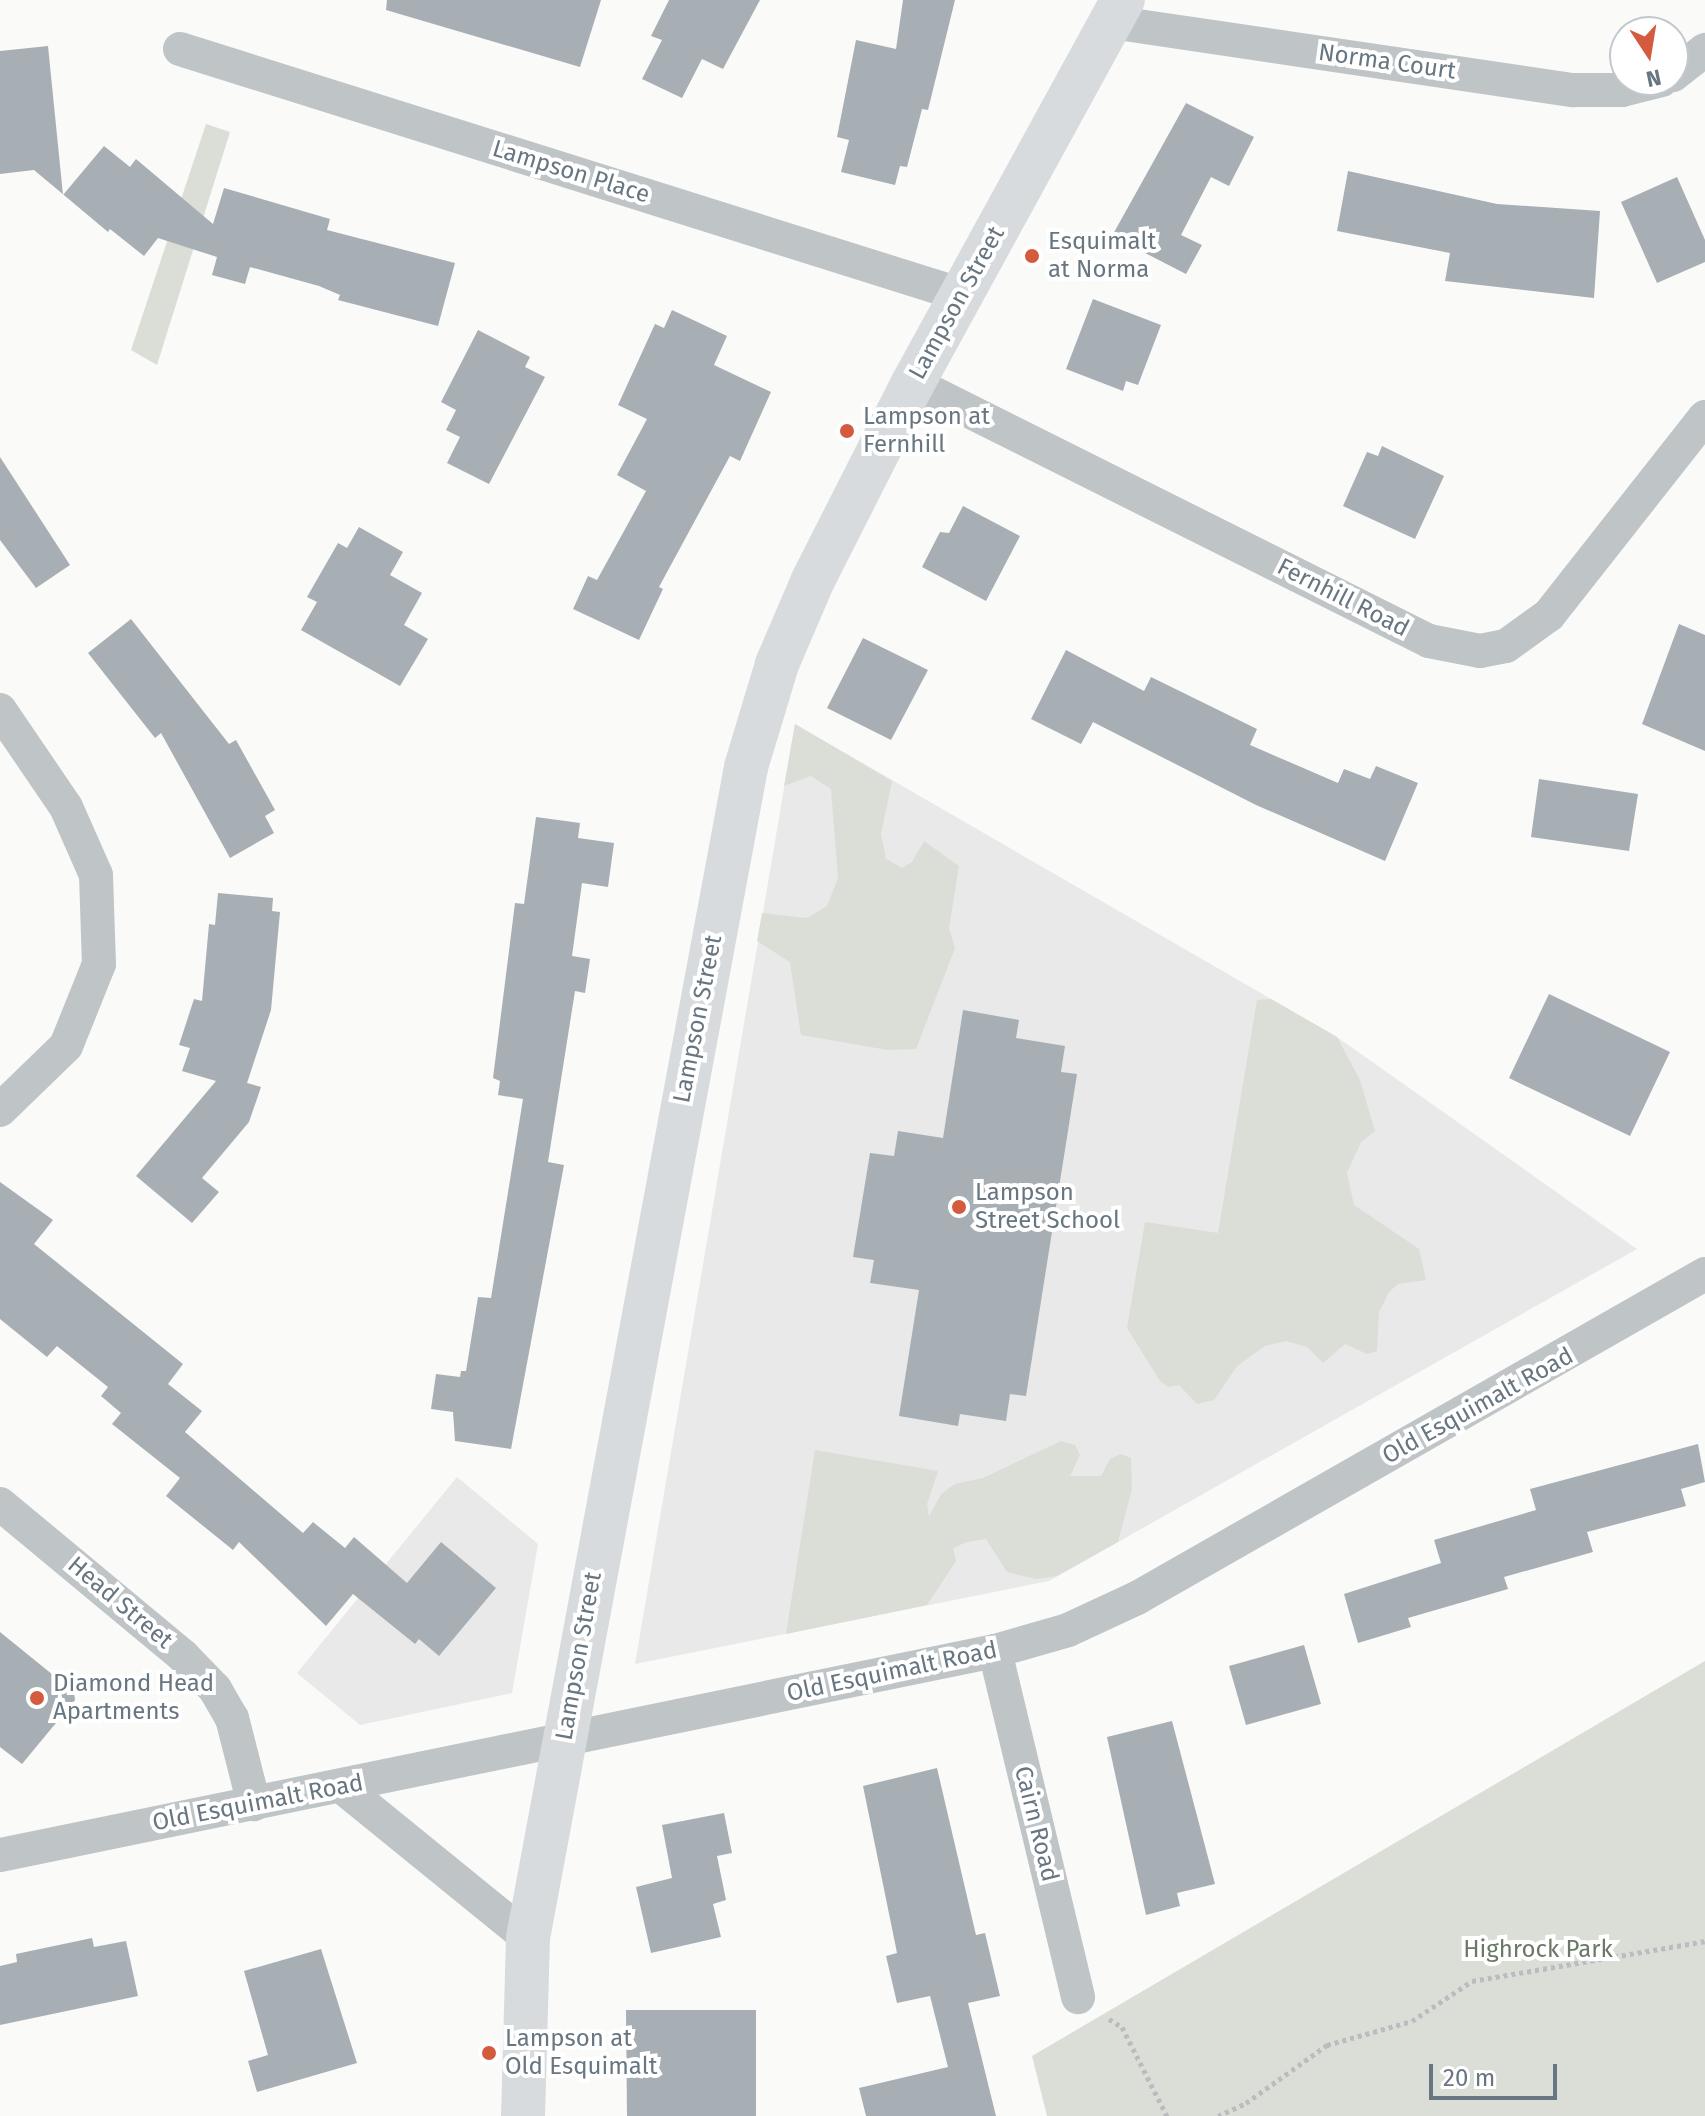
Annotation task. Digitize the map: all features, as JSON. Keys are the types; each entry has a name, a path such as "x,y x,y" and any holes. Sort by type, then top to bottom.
{"main road":[{"name":"Lampson Street","path":"523,2116 528,1938 746,767 777,664 813,580 913,383 1117,11"}],"street":[{"name":"Norma Court","path":"1117,11 1574,90 1609,90"},
{"name":"Lampson Place","path":"180,49 962,295"},
{"path":"1689,62 1705,50"},
{"name":"Fernhill Road","path":"913,383 1429,641 1480,651 1506,646 1549,615 1705,417"},
{"path":"0,710 66,807 96,875 99,964 66,1046 0,1110"},
{"name":"Old Esquimalt Road","path":"0,1855 995,1651 1068,1630 1137,1598 1705,1274"},
{"name":"Head Street","path":"0,1504 183,1656 215,1689 232,1718 254,1804"},
{"name":"Cairn Road","path":"995,1651 1078,1997"},
{"path":"341,1786 528,1938"}],"path":[{"path":"1218,2116 1246,2103 1327,2045 1412,2021 1472,1981 1705,1941"},
{"path":"1078,1997 1122,2027 1167,2116"}],"shaded area":[{"path":"795,724 1337,1037 1637,1249 1049,1581 635,1664"},
{"path":"457,1477 538,1544 512,1693 360,1725 297,1673"}],"green space":[{"path":"206,124 230,132 157,365 131,350"},
{"path":"795,724 892,781 881,834 886,859 902,868 912,862 924,841 959,866 949,928 955,948 916,1049 888,1050 801,1035 790,962 757,941 762,913 807,918 827,906 838,878 831,789 811,776 784,786"},
{"path":"1271,999 1337,1037 1360,1080 1375,1131 1361,1142 1347,1173 1354,1205 1419,1249 1426,1280 1398,1284 1389,1292 1379,1312 1377,1351 1367,1354 1345,1344 1323,1363 1307,1347 1286,1341 1265,1346 1237,1366 1214,1400 1197,1404 1179,1385 1168,1387 1160,1381 1127,1328 1145,1222 1218,1233 1257,1000"},
{"path":"1061,1441 1075,1445 1080,1455 1070,1476 1101,1476 1110,1459 1121,1454 1131,1458 1132,1489 1118,1542 1057,1576 1036,1579 1007,1572 986,1539 967,1542 953,1548 956,1561 927,1605 786,1634 815,1450 938,1471 927,1504 929,1517 941,1494 955,1484 983,1478"},
{"name":"Highrock Park","path":"1705,1661 1705,2116 1047,2116 1032,2056"}],"building":[{"path":"387,0 601,0 580,67 386,10"},
{"path":"669,0 760,0 723,69 702,59 682,98 642,79 662,40 651,36"},
{"path":"903,0 955,0 928,110 922,109 907,167 900,166 895,185 841,172 849,140 837,137 856,40 896,49"},
{"path":"48,46 63,194 34,170 0,174 0,51"},
{"path":"1186,103 1254,137 1229,186 1211,177 1181,235 1202,245 1186,274 1112,236"},
{"path":"104,146 130,167 136,159 213,224 224,188 330,219 327,230 455,263 438,326 338,300 340,295 319,286 250,267 245,284 212,275 217,257 158,238 144,256 110,229 108,232 63,195"},
{"path":"1348,171 1497,204 1600,211 1594,298 1445,281 1450,253 1337,231"},
{"path":"1677,177 1705,240 1705,262 1657,283 1621,202"},
{"path":"1093,299 1161,325 1138,385 1126,381 1123,391 1066,369"},
{"path":"672,310 727,336 714,365 771,392 740,461 730,456 659,587 663,589 639,640 573,609 588,576 597,580 646,491 617,475 647,419 618,405 655,324 664,328"},
{"path":"478,330 530,357 525,367 545,377 489,484 447,463 460,437 446,430 456,410 441,402"},
{"path":"1382,446 1444,476 1415,539 1343,506 1367,452 1378,456"},
{"path":"0,457 70,565 36,588 0,540"},
{"path":"963,506 1020,536 986,601 922,567 940,532 949,533"},
{"path":"359,527 403,552 390,575 422,593 404,625 428,639 400,686 301,630 317,602 307,597 338,543 347,548"},
{"path":"131,619 229,744 236,740 275,810 265,816 274,833 230,858 161,733 155,738 88,653"},
{"path":"1679,624 1705,635 1705,751 1642,724"},
{"path":"863,638 928,670 891,740 827,708"},
{"path":"1066,650 1144,691 1151,677 1257,729 1250,745 1338,783 1344,769 1370,779 1376,766 1418,783 1385,861 1256,805 1093,722 1081,744 1031,719"},
{"path":"1539,779 1638,794 1629,851 1531,837"},
{"path":"536,817 580,823 578,838 614,843 608,887 582,883 572,956 590,959 585,993 575,991 548,1162 564,1165 511,1449 455,1441 453,1412 431,1409 436,1374 460,1377 461,1371 466,1371 478,1297 491,1298 523,1099 498,1095 500,1081 493,1078 515,903 524,904"},
{"path":"218,893 273,898 272,911 280,912 271,1010 247,1083 261,1087 249,1122 202,1178 219,1192 192,1223 136,1176 216,1081 182,1071 190,1048 179,1045 194,999 202,1001 209,924 215,925"},
{"path":"1549,994 1670,1052 1630,1136 1509,1078"},
{"name":"Lampson Street School","path":"963,1010 1019,1020 1016,1038 1065,1046 1061,1072 1077,1074 1026,1396 1010,1394 1006,1421 960,1414 958,1426 899,1416 919,1290 870,1283 874,1260 853,1257 870,1153 894,1156 898,1131 943,1138"},
{"path":"0,1182 53,1220 34,1244 183,1364 168,1384 202,1411 185,1432 303,1533 313,1522 345,1548 354,1537 407,1583 441,1542 496,1588 439,1656 419,1639 415,1644 353,1594 326,1626 239,1542 233,1550 166,1496 180,1478 112,1424 121,1413 101,1396 108,1387 57,1346 47,1357 0,1319"},
{"path":"1698,1444 1705,1482 1681,1489 1686,1506 1587,1532 1593,1552 1504,1577 1508,1589 1408,1618 1411,1627 1358,1643 1344,1594 1441,1563 1434,1540 1536,1510 1530,1489"},
{"name":"Diamond Head Apartments","path":"0,1632 74,1692 75,1700 22,1764 0,1747"},
{"path":"1304,1645 1321,1704 1246,1725 1229,1666"},
{"path":"1172,1721 1215,1884 1177,1893 1180,1906 1146,1915 1107,1737"},
{"path":"937,1768 976,1935 985,1933 1000,1996 968,2003 996,2116 866,2116 859,2088 948,2067 930,1996 897,2003 886,1956 897,1953 863,1786"},
{"path":"724,1813 732,1853 717,1856 726,1900 713,1904 721,1937 651,1953 636,1887 672,1878 662,1825"},
{"path":"92,1938 94,1947 126,1941 138,1996 0,2025 0,1966 17,1962 16,1954"},
{"path":"321,1949 357,2063 257,2092 248,2061 268,2055 244,1971"},
{"path":"626,2010 756,2010 756,2116 627,2116"}],"place":[{"name":"Esquimalt at Norma","path":"1032,256"},
{"name":"Lampson at Fernhill","path":"847,431"},
{"name":"Lampson Street School","path":"959,1207"},
{"name":"Diamond Head Apartments","path":"37,1698"},
{"name":"Lampson at Old Esquimalt","path":"489,2053"}]}
